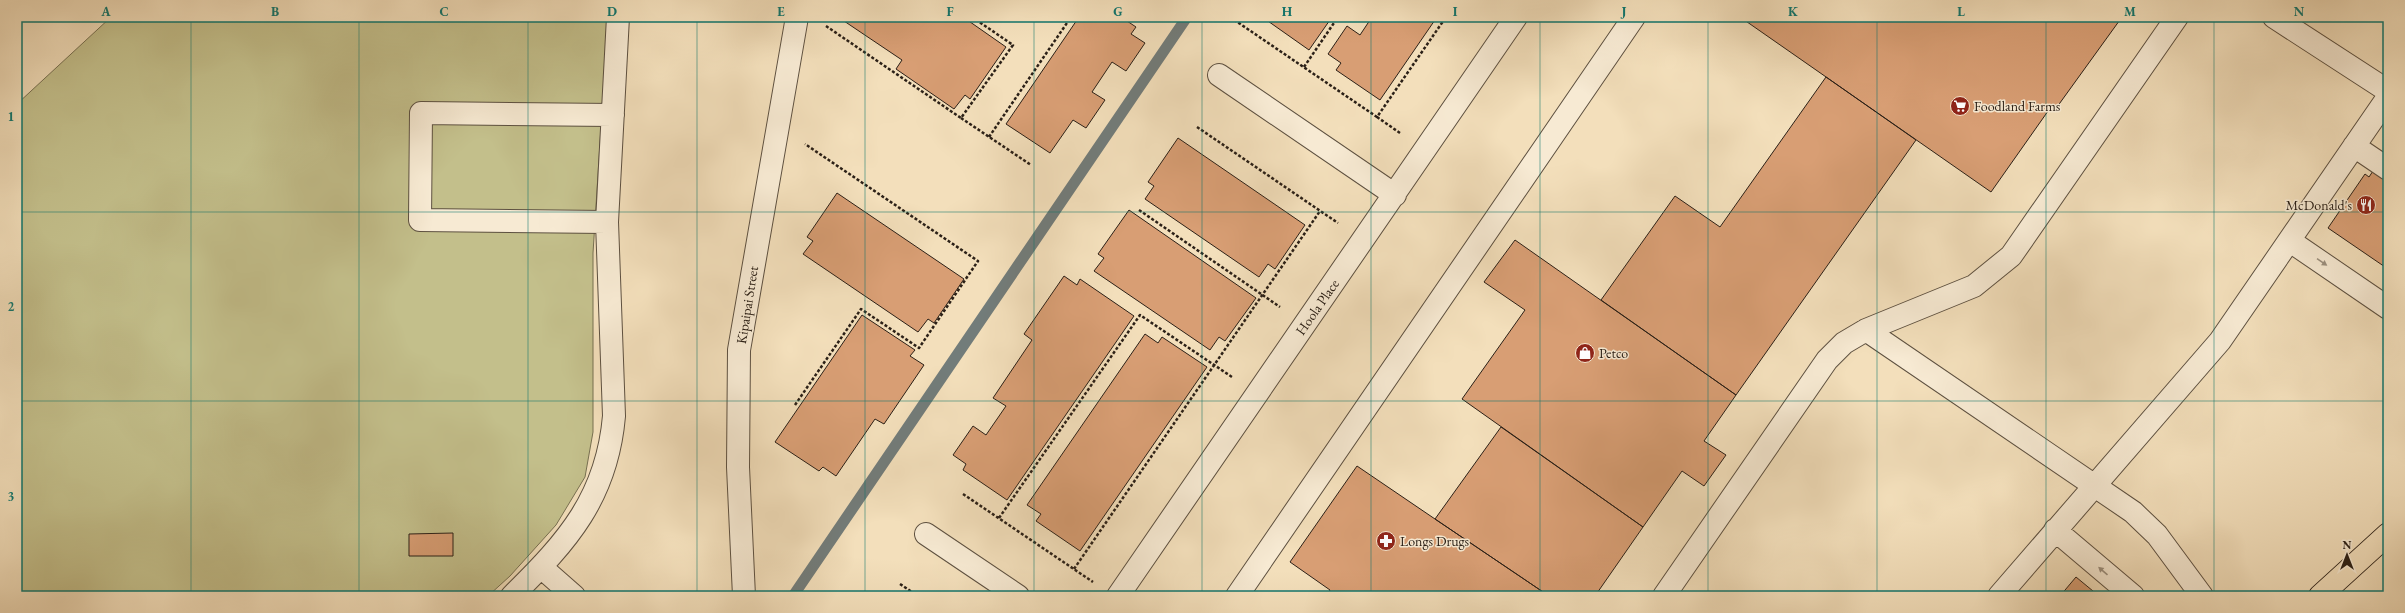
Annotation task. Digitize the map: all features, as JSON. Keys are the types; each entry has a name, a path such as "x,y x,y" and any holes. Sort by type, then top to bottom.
{"main road":[{"path":"2320,596 2388,534"}],"street":[{"path":"512,596 542,567 578,523 600,482 610,447 614,416 607,222 618,17"},
{"name":"Kipaipai Street","path":"744,596 738,467 739,350 797,17"},
{"name":"Hoola Place","path":"1118,596 1516,17"},
{"path":"1237,596 1634,17"},
{"path":"1664,596 1826,360 1844,343 1866,330 1974,286 2011,256 2177,17"},
{"path":"2274,17 2388,92"},
{"path":"1219,75 1395,195"},
{"path":"1998,596 2220,341 2388,97"},
{"path":"607,222 420,220 421,113 613,115"},
{"path":"2354,146 2388,169"},
{"path":"2290,240 2388,308"},
{"path":"1866,330 2093,487 2133,512 2157,535 2202,596"},
{"path":"2055,530 2132,596"},
{"path":"926,534 1018,596"},
{"path":"542,567 574,596"}],"path":[{"path":"962,118 1013,45 972,17"},
{"path":"1230,17 1402,134"},
{"path":"1304,67 1338,17"},
{"path":"1377,117 1446,17"},
{"path":"989,137 1069,20"},
{"path":"823,23 1031,165"},
{"path":"1197,126 1341,226"},
{"path":"795,405 861,309 919,348 978,262 798,139"},
{"path":"1139,210 1284,309"},
{"path":"1074,569 1320,211"},
{"path":"998,518 1140,315 1236,380"},
{"path":"963,494 1096,584"},
{"path":"900,584 918,596"}],"shaded area":[{"path":"111,17 608,17 593,253 593,432 585,477 556,525 510,576 488,596 17,596 17,104"}],"building":[{"path":"847,17 963,17 1006,47 970,99 965,95 954,109 896,69 902,60 844,21"},
{"path":"1079,17 1121,17 1136,27 1131,34 1145,43 1126,71 1112,62 1092,92 1105,100 1086,128 1073,120 1050,153 1006,124"},
{"path":"1267,17 1332,17 1309,50 1265,19"},
{"path":"1372,17 1437,17 1380,100 1336,70 1341,63 1328,54 1347,26 1360,35"},
{"name":"Foodland Farms","path":"1740,17 2122,17 2057,107 2053,104 1991,192"},
{"path":"1826,77 1916,140 1736,395 1601,300 1675,196 1720,227"},
{"path":"1178,138 1305,225 1275,269 1268,264 1259,277 1145,199 1154,186 1148,182"},
{"name":"McDonald's","path":"2373,171 2388,182 2388,269 2328,228 2365,174 2369,177"},
{"path":"837,193 964,279 934,323 928,319 918,332 803,254 813,241 807,237"},
{"path":"1129,210 1256,298 1225,341 1219,337 1210,350 1094,271 1104,258 1098,254"},
{"name":"Petco","path":"1515,240 1736,395 1704,441 1726,455 1704,486 1682,471 1643,527 1462,399 1525,310 1484,282"},
{"path":"1064,276 1077,285 1080,279 1134,316 1007,500 963,470 966,464 953,455 973,426 986,435 1006,406 993,398 1032,340 1024,334"},
{"path":"862,315 915,350 910,356 924,365 884,424 875,419 836,476 823,467 819,471 775,442"},
{"path":"1145,334 1158,343 1162,337 1207,367 1080,551 1036,521 1041,514 1027,505"},
{"path":"1501,427 1643,527 1595,596 1549,596 1435,519"},
{"name":"Longs Drugs","path":"1357,466 1549,596 1326,596 1330,590 1290,562"},
{"path":"453,533 453,556 409,556 409,534"},
{"path":"2076,577 2099,596 2060,596"}],"waterway":[{"path":"793,596 1187,17"}],"place":[{"name":"Foodland Farms","path":"1960,106"},
{"name":"McDonald's","path":"2366,205"},
{"name":"Petco","path":"1585,353"},
{"name":"Longs Drugs","path":"1386,541"}]}
